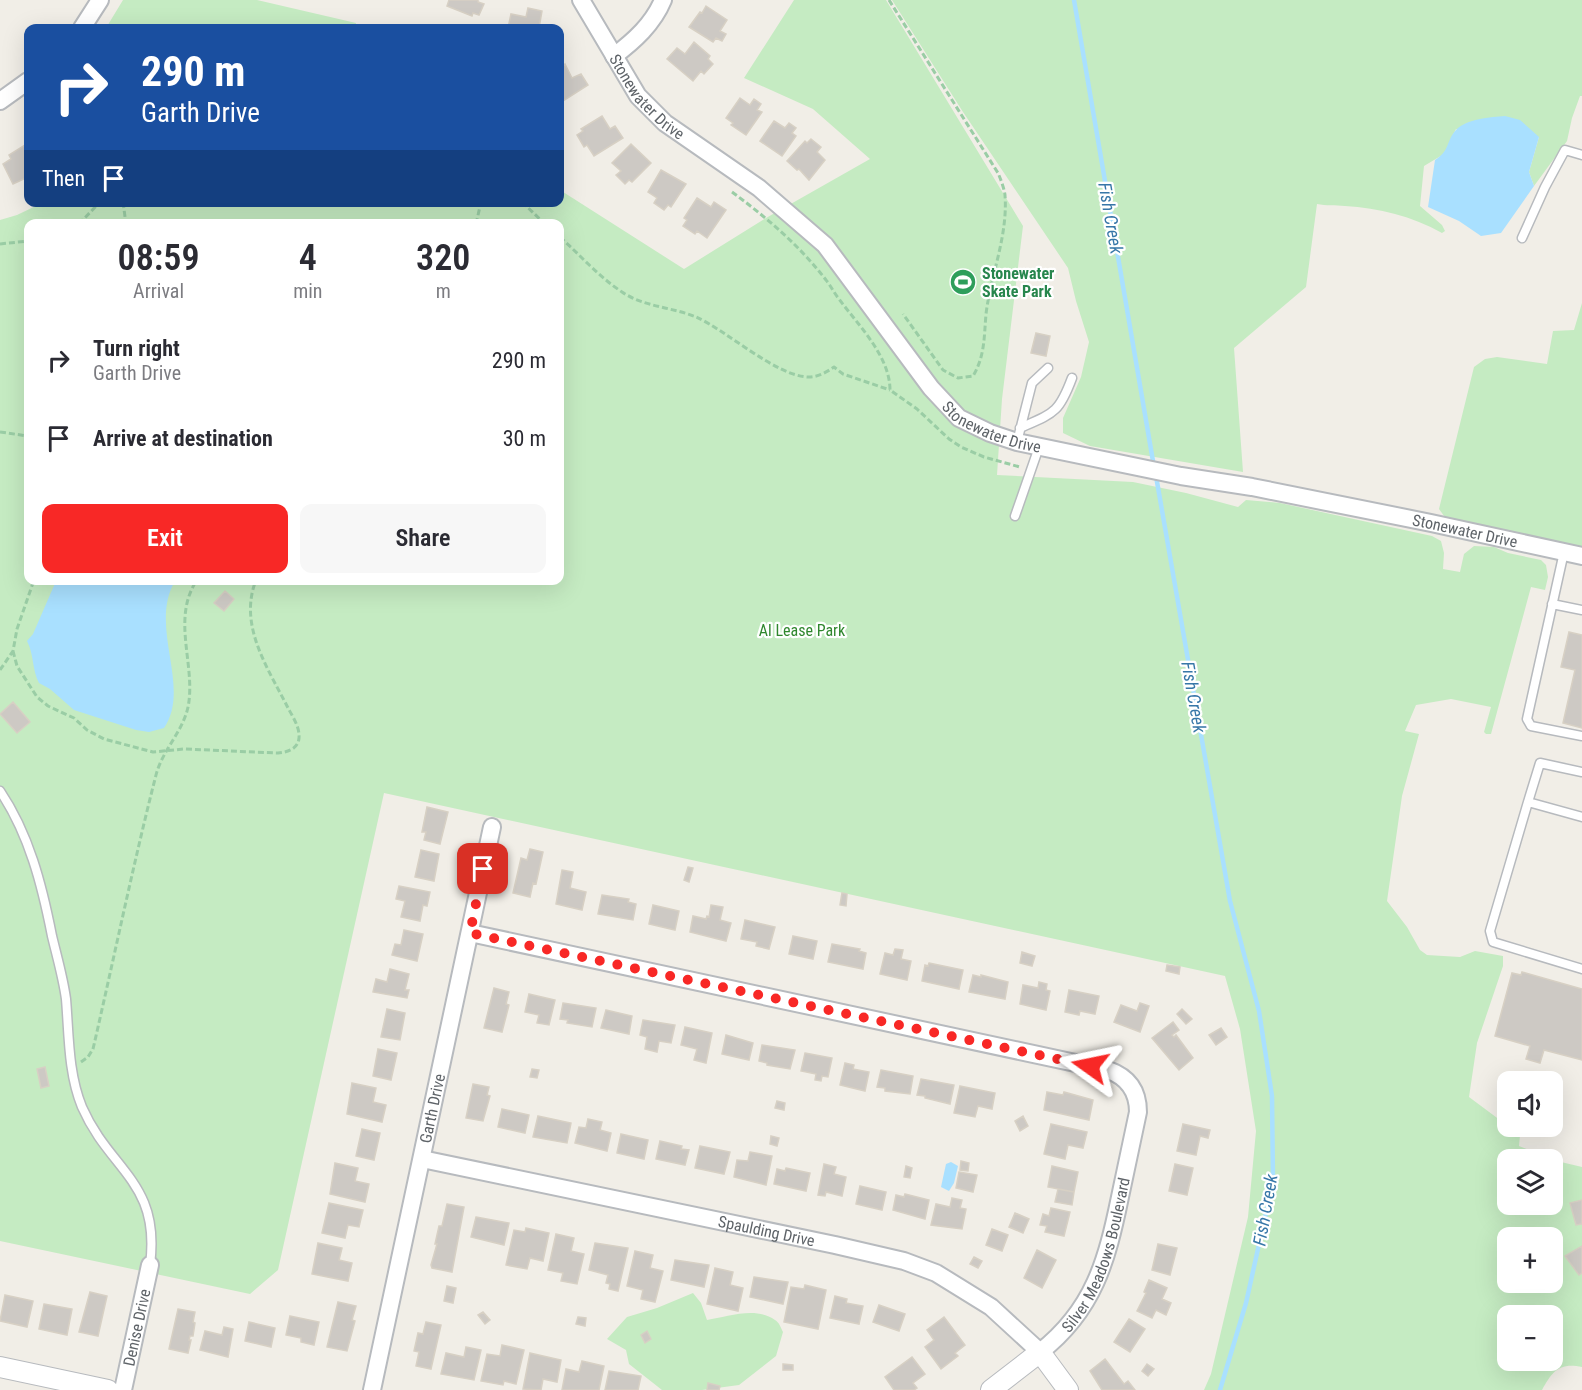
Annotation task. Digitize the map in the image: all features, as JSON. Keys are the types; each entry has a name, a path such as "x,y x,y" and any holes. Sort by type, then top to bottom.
{"street":[{"path":"85,24 100,0"},
{"name":"Stonewater Drive","path":"581,0 638,96 665,123 759,188 825,245 931,388 959,418 990,433 1019,435 1039,447 1357,508 1582,556"},
{"path":"614,56 638,36 651,21 663,0"},
{"path":"0,101 24,84"},
{"name":"Garth Drive","path":"372,1390 492,827"},
{"name":"Silver Meadows Boulevard","path":"470,933 1090,1066 1118,1074 1131,1085 1138,1103 1138,1112 1104,1263 1094,1288 1078,1313 1053,1342 991,1390"},
{"name":"Spaulding Drive","path":"422,1159 835,1245 904,1262 936,1273 991,1307 1040,1352 1068,1390"},
{"name":"Denise Drive","path":"123,1390 150,1265"},
{"path":"0,1367 108,1390"}],"lane":[{"path":"1522,238 1565,150 1582,155"},
{"path":"1019,435 1032,383 1048,368"},
{"path":"1019,435 1056,410 1064,400 1072,378"},
{"path":"1015,516 1039,447"},
{"path":"1564,552 1527,719 1531,726 1582,736"},
{"path":"1552,604 1582,610"},
{"path":"1582,772 1540,763 1490,931 1493,942 1582,969"},
{"path":"0,791 29,848 40,881 63,982 72,1068 81,1104 89,1121 133,1179 147,1208 152,1237 150,1265"},
{"path":"1528,802 1582,817"}],"path":[{"path":"889,0 998,173 1005,193 1000,248 986,314 984,346 981,363 973,376 958,378 943,370 903,314"},
{"path":"732,192 765,216"},
{"path":"84,219 95,207"},
{"path":"527,207 540,219"},
{"path":"0,244 24,241"},
{"path":"564,241 589,266 634,299 693,316 784,369 807,377 825,374 834,367 843,374 890,390"},
{"path":"0,432 24,435"},
{"path":"0,670 13,651 17,629 32,585"},
{"path":"72,1068 88,1057 93,1049 157,771 187,715 190,697 185,614 193,585"},
{"path":"13,651 23,678 37,697 48,706 74,718 87,730 104,739 153,752 183,749 287,752 295,748 298,743 298,729 266,666 252,629 249,608 254,585"}],"green space":[{"path":"123,0 257,0 356,23 356,24 108,24"},
{"name":"Al Lease Park","path":"794,0 886,0 1023,226 1002,399 997,475 1133,482 1238,507 1246,500 1280,503 1432,536 1441,541 1444,553 1443,569 1460,572 1464,554 1474,546 1494,547 1508,553 1541,560 1546,565 1548,577 1545,590 1531,587 1491,734 1484,732 1491,707 1451,699 1416,705 1405,731 1419,734 1402,796 1387,901 1407,927 1420,950 1427,955 1460,957 1475,951 1503,956 1503,966 1477,1043 1469,1097 1497,1118 1497,1137 1520,1137 1519,1146 1527,1149 1497,1149 1497,1215 1563,1215 1563,1162 1582,1167 1582,1367 1563,1367 1563,1305 1497,1305 1497,1371 1556,1371 1542,1390 1204,1390 1211,1374 1248,1217 1256,1131 1240,1029 1225,976 384,793 278,1270 250,1294 0,1241 0,220 34,207 564,207 564,193 684,269 766,218 870,159 813,109 744,78"},
{"path":"892,0 1582,0 1582,96 1580,96 1572,118 1567,141 1534,186 1529,172 1539,137 1456,129 1444,154 1424,166 1420,206 1442,225 1445,231 1442,233 1419,222 1383,211 1317,204 1306,287 1234,348 1243,472 1090,446 1063,433 1063,418 1081,377 1089,342 1068,268 963,112"},
{"path":"1582,303 1582,550 1447,520 1439,509 1474,367 1485,359 1497,357 1547,364 1553,331 1574,330"},
{"path":"693,1293 701,1303 707,1320 750,1313 767,1316 776,1321 783,1332 776,1356 739,1385 702,1390 662,1390 629,1364 626,1350 607,1339 627,1317"}],"water":[{"path":"1505,116 1520,120 1539,137 1529,172 1534,186 1501,233 1481,236 1459,221 1428,207 1435,160 1446,149 1453,134 1460,126 1479,119"},
{"path":"54,585 173,585 168,599 166,618 174,694 171,712 164,728 149,732 136,730 74,710 50,689 39,683 27,641 33,634"},
{"path":"951,1162 958,1166 954,1183 949,1191 941,1187 946,1164"}],"building":[{"path":"449,0 478,0 484,4 479,15 473,13 472,16 447,6"},
{"path":"706,6 727,20 720,31 726,34 722,41 716,38 713,42 689,27"},
{"path":"528,8 542,11 540,24 509,24 511,14 526,17"},
{"path":"694,42 710,56 708,59 713,64 704,74 701,71 693,81 667,59 677,48 685,54"},
{"path":"564,65 572,78 581,74 588,85 564,100"},
{"path":"740,98 750,105 754,99 761,104 757,110 762,112 746,135 731,125 733,123 726,118"},
{"path":"602,116 610,129 615,126 623,138 594,156 587,145 584,147 577,135 583,131 581,129"},
{"path":"774,121 785,128 789,123 796,128 792,133 796,136 782,156 760,141"},
{"path":"811,139 821,147 817,152 825,160 809,180 787,161 805,141 807,143"},
{"path":"631,144 651,163 632,182 629,180 625,184 616,175 621,171 612,163"},
{"path":"24,146 24,179 13,184 3,164 11,159 9,155"},
{"path":"661,170 686,184 671,207 668,205 664,210 654,203 657,198 648,192"},
{"path":"697,198 711,207 714,202 726,210 707,238 683,226 687,220 684,218"},
{"path":"1036,333 1050,336 1046,356 1031,353"},
{"path":"225,591 234,599 224,611 214,603"},
{"path":"1569,632 1582,635 1582,728 1563,723 1575,670 1561,667"},
{"path":"13,702 30,722 17,733 0,714"},
{"path":"427,807 448,812 440,844 424,840 426,832 422,832"},
{"path":"530,849 543,852 536,884 533,883 530,897 513,893 521,858 527,860"},
{"path":"421,850 439,854 434,881 415,877"},
{"path":"688,867 693,868 689,882 684,880"},
{"path":"562,870 573,872 570,888 586,892 582,910 556,904"},
{"path":"399,886 430,892 427,906 423,905 420,921 401,917 405,901 396,899"},
{"path":"842,893 847,894 846,906 840,905"},
{"path":"602,895 629,899 628,902 636,904 633,920 598,914"},
{"path":"653,905 679,911 675,930 649,924"},
{"path":"711,905 723,907 720,920 731,923 726,941 690,932 693,916 706,919 707,916 709,917"},
{"path":"745,920 775,927 769,949 756,946 757,942 741,939"},
{"path":"404,930 423,934 417,961 392,955 395,944 401,945"},
{"path":"793,936 817,941 813,959 789,954"},
{"path":"832,944 860,949 859,951 866,953 863,969 828,962"},
{"path":"895,949 903,950 901,959 911,961 907,980 880,974 885,953 893,955"},
{"path":"1022,952 1035,956 1032,966 1020,963"},
{"path":"929,963 963,970 959,989 922,981 925,965 928,966"},
{"path":"1167,965 1180,967 1179,974 1166,971"},
{"path":"390,969 409,974 405,990 409,990 407,998 373,992 376,979 387,982"},
{"path":"1522,972 1582,989 1582,1060 1544,1050 1540,1063 1526,1059 1530,1046 1495,1036 1512,973 1521,975"},
{"path":"973,975 1008,982 1005,999 969,992"},
{"path":"1039,982 1047,984 1046,990 1050,991 1046,1010 1020,1004 1023,985 1038,988"},
{"path":"494,988 509,992 506,1004 509,1005 502,1032 484,1028"},
{"path":"1069,990 1099,996 1095,1014 1080,1011 1079,1015 1065,1012"},
{"path":"529,994 555,1000 549,1025 537,1023 539,1015 525,1012"},
{"path":"563,1003 596,1008 592,1027 567,1023 568,1020 560,1019"},
{"path":"1140,1003 1149,1006 1140,1032 1114,1022 1121,1005 1137,1011"},
{"path":"387,1009 405,1013 400,1040 381,1037"},
{"path":"1182,1009 1192,1019 1186,1024 1177,1014"},
{"path":"606,1010 632,1016 629,1034 601,1028"},
{"path":"643,1020 675,1025 671,1043 659,1041 657,1052 645,1049 647,1037 640,1035"},
{"path":"1173,1022 1179,1030 1172,1035 1174,1037 1176,1035 1193,1058 1179,1070 1152,1038"},
{"path":"685,1027 712,1033 706,1063 694,1060 697,1049 681,1045"},
{"path":"1221,1028 1227,1037 1216,1045 1209,1035"},
{"path":"726,1035 753,1043 749,1060 722,1054"},
{"path":"762,1045 795,1050 790,1069 767,1065 759,1061"},
{"path":"378,1049 397,1053 391,1080 373,1076"},
{"path":"805,1053 832,1058 828,1077 822,1076 821,1081 815,1080 816,1074 801,1071"},
{"path":"845,1063 854,1065 853,1069 869,1072 865,1091 840,1085"},
{"path":"45,1067 49,1086 41,1088 37,1069"},
{"path":"532,1069 539,1070 537,1078 530,1077"},
{"path":"881,1070 913,1076 910,1094 885,1091 885,1088 877,1087"},
{"path":"921,1079 954,1085 950,1104 917,1095"},
{"path":"352,1083 376,1088 373,1102 386,1105 382,1122 347,1114"},
{"path":"473,1084 489,1087 487,1095 490,1096 483,1121 466,1118"},
{"path":"960,1086 995,1093 992,1109 978,1106 975,1117 954,1113"},
{"path":"1047,1092 1063,1095 1064,1092 1093,1100 1089,1120 1044,1110"},
{"path":"777,1101 785,1103 784,1110 775,1108"},
{"path":"502,1109 529,1115 525,1133 498,1127"},
{"path":"538,1116 571,1123 567,1143 533,1137"},
{"path":"1023,1116 1028,1126 1020,1131 1015,1121"},
{"path":"588,1119 602,1122 600,1130 611,1133 607,1151 575,1143 579,1127 586,1128"},
{"path":"1051,1124 1087,1132 1083,1148 1068,1145 1065,1159 1044,1154"},
{"path":"1183,1124 1210,1130 1208,1138 1200,1136 1196,1155 1177,1151"},
{"path":"362,1129 380,1133 374,1160 356,1156"},
{"path":"621,1134 648,1140 644,1159 617,1153"},
{"path":"771,1136 779,1138 777,1146 770,1144"},
{"path":"660,1141 689,1150 685,1165 656,1159"},
{"path":"700,1146 730,1152 724,1174 695,1168"},
{"path":"750,1152 772,1156 766,1185 734,1177 737,1160 748,1161"},
{"path":"961,1161 969,1163 968,1171 960,1170"},
{"path":"335,1163 358,1168 355,1181 369,1184 365,1202 330,1194"},
{"path":"824,1164 836,1167 834,1174 846,1177 842,1196 826,1192 825,1196 818,1195"},
{"path":"1175,1164 1193,1168 1187,1195 1169,1191"},
{"path":"906,1166 912,1168 910,1178 904,1177"},
{"path":"1052,1166 1078,1172 1074,1192 1048,1187"},
{"path":"786,1168 810,1173 806,1191 774,1184 777,1169 785,1171"},
{"path":"959,1172 977,1175 973,1192 956,1188"},
{"path":"860,1186 886,1192 882,1210 856,1204"},
{"path":"1058,1189 1074,1192 1072,1205 1055,1202"},
{"path":"905,1194 929,1200 925,1219 893,1210 896,1195 904,1197"},
{"path":"952,1198 962,1200 960,1208 966,1209 962,1229 931,1225 936,1204 950,1207"},
{"path":"1582,1200 1582,1224 1576,1225 1570,1203"},
{"path":"329,1203 363,1210 359,1227 348,1225 345,1238 322,1233"},
{"path":"447,1204 464,1207 452,1272 432,1268 431,1265 439,1226 442,1226"},
{"path":"1051,1208 1070,1212 1064,1236 1045,1232 1047,1226 1040,1225 1043,1214 1049,1216"},
{"path":"1015,1213 1029,1219 1023,1233 1009,1227"},
{"path":"476,1217 509,1223 504,1245 471,1237"},
{"path":"526,1228 549,1233 543,1261 530,1258 527,1269 506,1265 514,1230 525,1232"},
{"path":"992,1229 1008,1235 1002,1251 986,1245"},
{"path":"556,1234 574,1238 571,1251 584,1254 577,1284 561,1281 563,1273 548,1270"},
{"path":"318,1243 342,1248 339,1260 352,1263 348,1281 312,1274"},
{"path":"595,1243 628,1248 618,1291 609,1289 610,1284 606,1283 608,1275 589,1270"},
{"path":"1158,1244 1177,1248 1170,1275 1152,1270"},
{"path":"1582,1246 1582,1273 1579,1275 1565,1256"},
{"path":"1037,1250 1056,1260 1042,1288 1024,1278"},
{"path":"635,1251 653,1255 650,1268 663,1271 655,1302 641,1299 643,1290 627,1286"},
{"path":"974,1257 982,1261 978,1268 970,1264"},
{"path":"675,1260 709,1265 704,1287 671,1280"},
{"path":"715,1268 733,1272 730,1285 743,1288 738,1311 707,1304"},
{"path":"754,1277 788,1282 783,1304 750,1297"},
{"path":"1149,1280 1167,1288 1162,1299 1171,1303 1166,1315 1156,1310 1152,1318 1137,1311 1146,1293 1144,1292"},
{"path":"805,1285 826,1290 818,1329 784,1322 791,1287 804,1289"},
{"path":"447,1286 456,1288 453,1303 444,1301"},
{"path":"90,1292 107,1296 98,1336 79,1332"},
{"path":"5,1295 33,1301 27,1327 0,1321"},
{"path":"835,1296 847,1299 846,1303 863,1306 859,1324 830,1318"},
{"path":"338,1302 356,1306 352,1320 355,1321 347,1351 327,1347"},
{"path":"44,1304 72,1309 67,1335 39,1329"},
{"path":"879,1305 905,1314 899,1331 873,1322"},
{"path":"178,1309 195,1312 193,1336 190,1336 188,1353 169,1349"},
{"path":"483,1312 490,1320 485,1324 478,1315"},
{"path":"290,1316 319,1322 314,1345 301,1342 301,1338 286,1335"},
{"path":"578,1317 586,1318 585,1326 576,1324"},
{"path":"944,1317 965,1345 955,1353 958,1356 941,1369 925,1347 934,1340 927,1330"},
{"path":"1129,1319 1145,1329 1130,1352 1114,1342"},
{"path":"249,1322 275,1328 271,1347 245,1341"},
{"path":"426,1322 441,1325 431,1369 416,1366 419,1352 414,1351 418,1333 423,1334"},
{"path":"224,1327 233,1329 228,1357 200,1350 205,1331 222,1335"},
{"path":"647,1331 651,1339 645,1343 641,1335"},
{"path":"502,1345 524,1350 516,1384 504,1381 503,1385 481,1381 487,1354 500,1356"},
{"path":"466,1347 481,1350 474,1380 441,1374 446,1353 464,1357"},
{"path":"530,1353 561,1360 557,1382 543,1379 541,1390 523,1389"},
{"path":"912,1357 925,1374 913,1383 917,1388 914,1390 894,1390 885,1377"},
{"path":"1105,1359 1124,1384 1128,1381 1135,1390 1102,1390 1090,1371"},
{"path":"582,1361 604,1366 599,1390 562,1390 566,1369 579,1372"},
{"path":"783,1364 793,1365 793,1370 783,1370"},
{"path":"1147,1364 1154,1369 1148,1376 1142,1371"},
{"path":"609,1371 641,1376 638,1390 605,1390"},
{"path":"708,1383 720,1386 719,1390 707,1390"}],"waterway":[{"name":"Fish Creek","path":"1074,0 1154,467"},
{"name":"Fish Creek","path":"1156,476 1230,901 1259,1011 1272,1096 1273,1181 1246,1303 1220,1390"}],"place":[{"name":"Stonewater Skate Park","path":"963,282"}],"route":[{"path":"483,869 470,933 1090,1066"}]}
